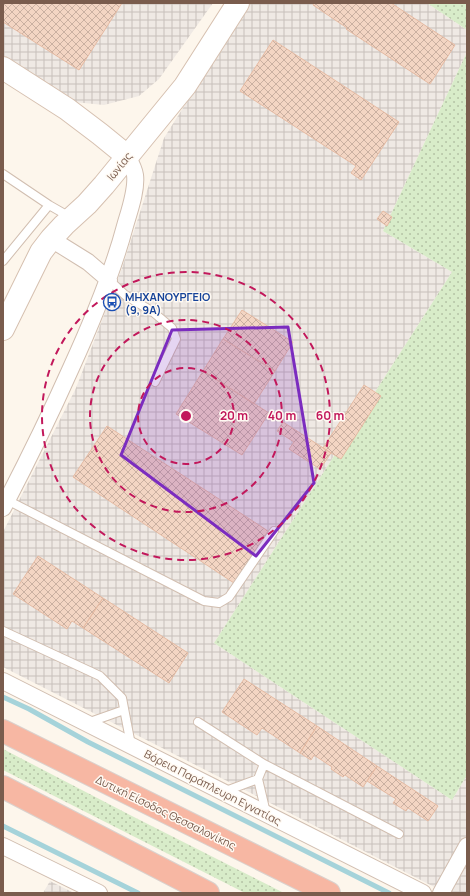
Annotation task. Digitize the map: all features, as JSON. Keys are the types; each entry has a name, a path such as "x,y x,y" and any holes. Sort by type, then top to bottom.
{"highway":[{"name":"Δυτική Είσοδος Θεσσαλονίκης","path":"3,731 329,893"},
{"path":"3,787 208,893"}],"street":[{"name":"Ιωνίας","path":"3,329 41,252 51,239 104,185 185,86 238,3"},
{"path":"3,68 67,109 127,156 134,167 136,177 134,194 109,280 82,345 5,504"},
{"path":"51,239 88,262 109,280"},
{"name":"Βόρεια Παράπλευρη Εγνατίας","path":"3,681 423,893"},
{"path":"3,846 99,893"},
{"path":"441,893 467,846"}],"lane":[{"path":"3,174 49,205 72,218"},
{"path":"3,261 49,205"},
{"path":"109,280 126,295 153,312 172,328 176,339 155,382"},
{"path":"5,504 204,601 219,603 229,598 274,530"},
{"path":"3,631 100,676 122,698 131,746"},
{"path":"86,723 124,710"},
{"path":"198,722 264,764 399,834"},
{"path":"264,764 258,778 266,813"},
{"path":"223,792 258,778"}],"highlighted area":[{"path":"288,327 314,483 256,556 121,455 172,330"}],"shaded area":[{"path":"3,3 213,3 159,79 139,96 104,105 74,102 3,56"},
{"path":"249,3 427,3 467,30 467,52 383,231 452,272 214,643 452,800 467,775 467,893 446,893 3,667 3,532 76,388 122,268 164,138"},
{"path":"50,881 74,893 43,893"}],"green space":[{"path":"427,3 467,3 467,30"},
{"path":"467,52 467,775 452,800 214,643 452,272 383,231"},
{"path":"3,749 284,893 245,893 3,770"}],"building":[{"path":"3,3 122,3 79,70 3,22"},
{"path":"314,3 391,3 455,45 430,84 346,29 347,28 313,5"},
{"path":"273,40 399,122 361,180 351,173 356,166 240,91"},
{"path":"383,211 392,217 387,226 377,219"},
{"path":"242,310 293,342 275,371 223,339"},
{"path":"223,339 275,371 254,404 203,371"},
{"path":"203,371 269,413 242,455 176,414"},
{"path":"364,385 381,396 341,459 323,448"},
{"path":"283,422 331,453 320,469 289,449 294,442 277,431"},
{"path":"107,426 268,531 234,583 73,477"},
{"path":"38,556 103,598 83,628 72,621 67,629 13,594"},
{"path":"103,598 188,653 169,683 83,628"},
{"path":"244,679 317,726 300,753 262,728 257,735 222,712"},
{"path":"317,726 377,766 363,787 345,775 343,777 331,769 332,767 314,755 311,760 300,753"},
{"path":"377,766 438,806 428,821 408,808 406,811 393,803 396,799 367,781"}],"waterway":[{"path":"3,697 29,709 88,742 389,893"},
{"path":"3,826 138,893"}],"place":[{"name":"ΜΗΧΑΝΟΥΡΓΕΙΟ (9, 9Α)","path":"112,302"}]}
